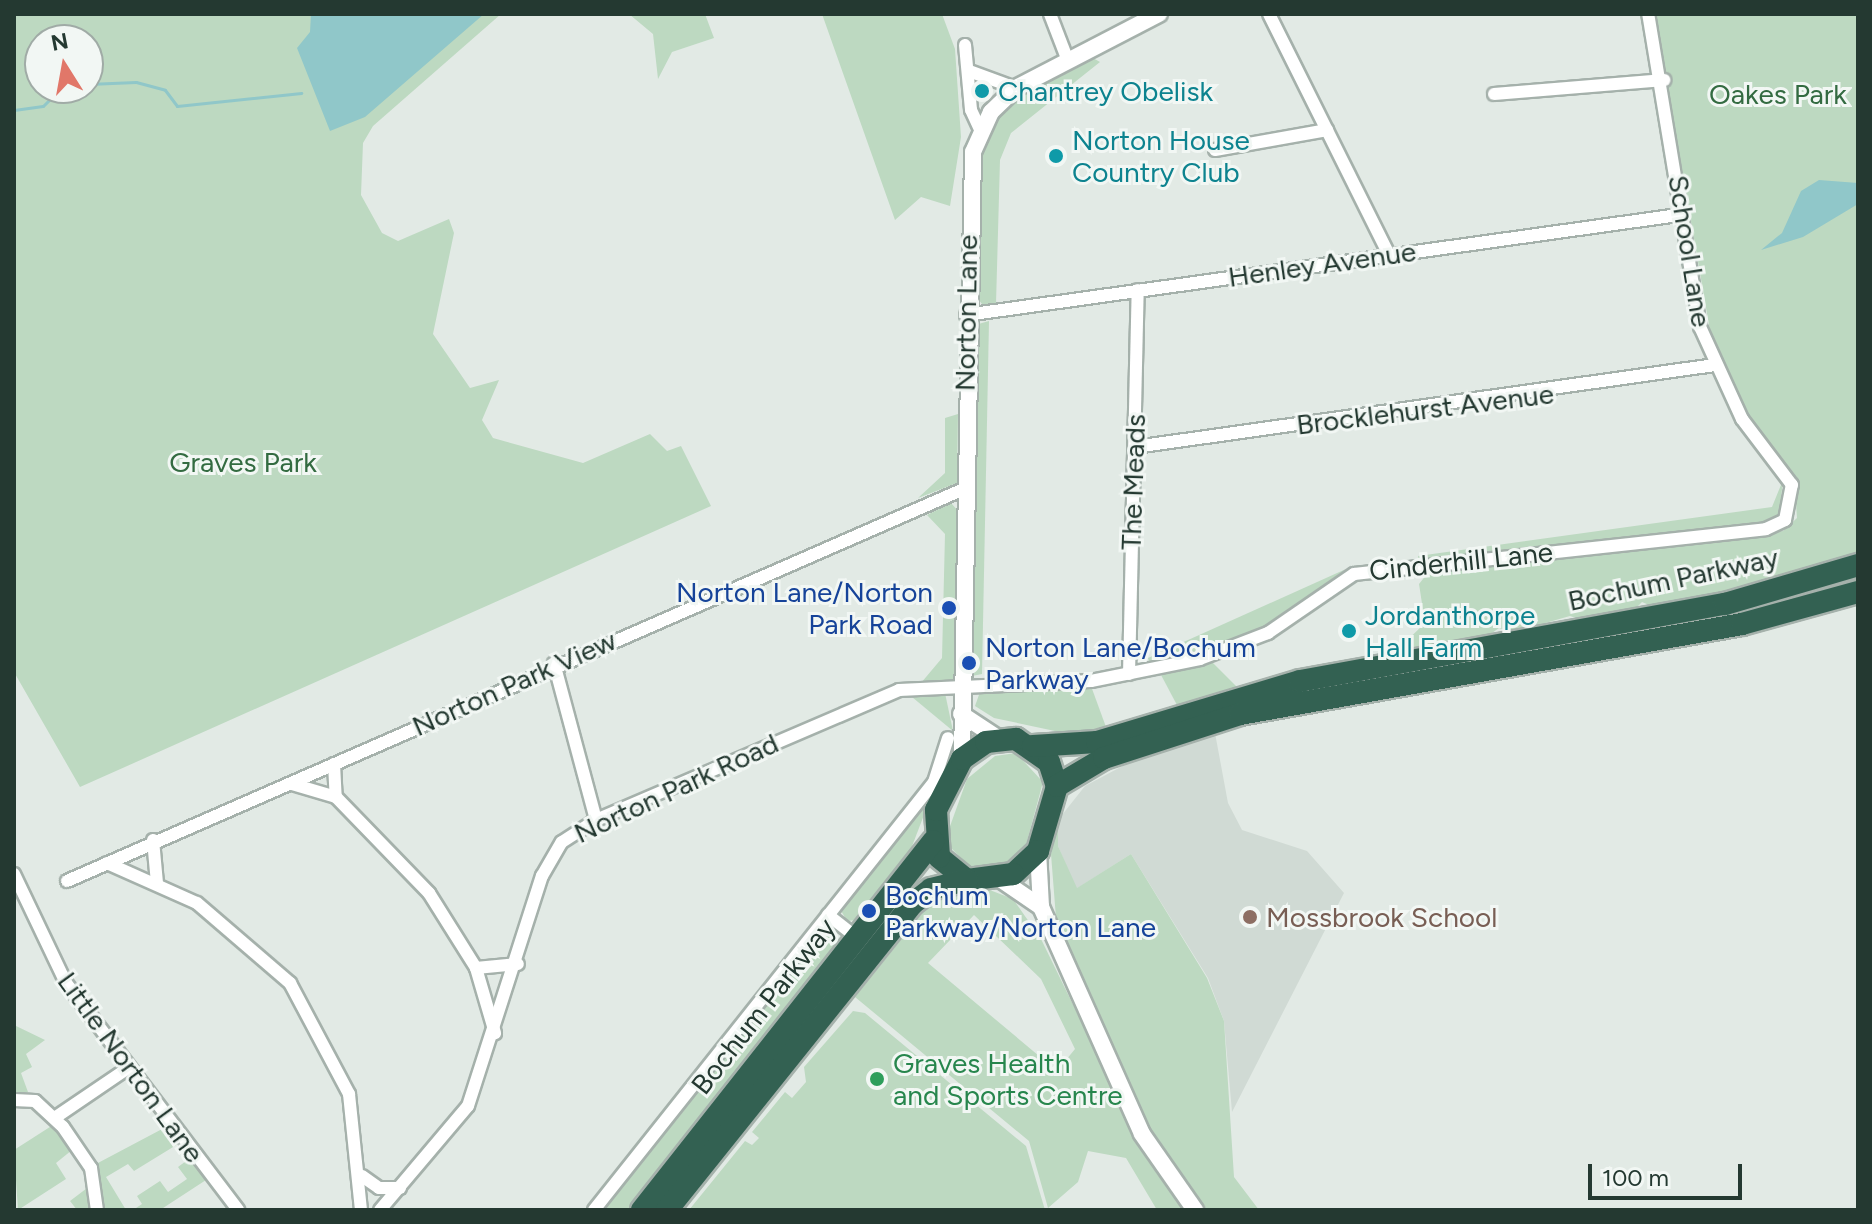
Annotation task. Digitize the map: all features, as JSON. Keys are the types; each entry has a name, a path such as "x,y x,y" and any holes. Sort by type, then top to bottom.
{"highway":[{"name":"Bochum Parkway","path":"1033,746 1097,742 1300,681 1725,604 1858,565"},
{"name":"Bochum Parkway","path":"1057,786 1104,758 1240,714 1742,624 1858,592"},
{"path":"999,739 1033,746 1057,786 1038,851 1000,879 967,880 933,841 936,810 962,759 999,739"},
{"name":"Bochum Parkway","path":"642,1210 933,841"},
{"name":"Bochum Parkway","path":"667,1210 912,904 931,889 967,880"}],"street":[{"path":"1050,14 1068,61"},
{"name":"Norton Lane","path":"962,759 960,689 969,174 981,131 1016,88 1159,14"},
{"path":"1269,14 1389,255"},
{"name":"School Lane","path":"1648,14 1664,80 1678,215 1715,365 1742,419 1792,485 1790,514"},
{"path":"965,45 981,131"},
{"path":"969,71 1016,88"},
{"path":"1494,94 1664,80"},
{"path":"1215,150 1327,130"},
{"name":"Henley Avenue","path":"966,315 1678,215"},
{"name":"The Meads","path":"1129,674 1138,290"},
{"name":"Brocklehurst Avenue","path":"1135,447 1715,365"},
{"name":"Norton Park View","path":"67,881 153,840 292,784 554,663 964,489"},
{"name":"Cinderhill Lane","path":"960,689 1129,674 1254,641 1354,574 1766,529 1790,514"},
{"path":"554,663 596,820"},
{"name":"Norton Park Road","path":"380,1210 468,1106 496,1037 552,857 596,820 885,694 960,689"},
{"path":"961,714 999,739"},
{"path":"594,1210 934,782 948,738"},
{"path":"334,764 336,797"},
{"path":"292,784 336,797 429,893 476,968 496,1037"},
{"path":"153,840 157,883"},
{"path":"1038,851 1041,907 1142,1134 1195,1210"},
{"path":"107,863 157,883 238,931 305,1005 349,1094 362,1176 361,1210"},
{"name":"Little Norton Lane","path":"14,874 66,983 238,1210"},
{"path":"1000,879 1041,907"},
{"path":"828,915 856,937"},
{"path":"476,968 518,964"},
{"path":"56,1117 128,1068"},
{"path":"14,1100 35,1101 56,1117 91,1168 97,1210"},
{"path":"362,1176 379,1188 400,1188"}],"shaded area":[{"name":"Mossbrook School","path":"1215,733 1228,803 1242,830 1307,851 1344,893 1232,1112 1224,1021 1208,978 1131,854 1076,889 1058,846 1058,820 1085,786 1132,761"}],"green space":[{"name":"Graves Park","path":"14,14 501,14 373,126 363,143 361,195 382,233 398,241 449,219 454,233 433,334 470,388 499,380 482,420 493,438 583,463 650,434 667,451 681,446 711,506 80,787 14,672"},
{"path":"629,14 705,14 714,38 672,52 658,79 653,34"},
{"path":"822,14 942,14 955,49 961,137 950,206 921,197 895,220"},
{"name":"Oakes Park","path":"1655,14 1858,14 1858,555 1728,595 1656,608 1642,602 1633,611 1585,621 1570,616 1513,632 1499,628 1485,638 1392,655 1425,623 1419,584 1427,574 1783,531 1797,518 1795,490 1744,416 1713,348"},
{"path":"1093,58 1100,62 1011,133 1000,160 996,304 982,304 975,295 979,153 989,128 1031,87"},
{"path":"989,321 982,674 972,676 975,325"},
{"path":"958,414 957,483 918,498 945,473 945,418"},
{"path":"1783,480 1779,518 1763,523 1419,561 1418,556 1772,507"},
{"path":"951,503 959,512 955,683 921,683 942,658 945,534 927,515"},
{"path":"1346,569 1260,631 1150,665 1148,658"},
{"path":"1212,662 1237,687 1178,707 1160,673"},
{"path":"1091,686 1106,727 1069,734 994,718 975,706 980,692"},
{"path":"945,693 953,731 912,697"},
{"path":"1016,753 1043,782 1026,845 1003,865 969,866 951,848 949,829 967,779 995,756"},
{"path":"932,794 906,862 856,920 847,921 840,909"},
{"path":"1058,820 1058,846 1077,888 1131,854 1207,978 1224,1021 1234,1177 1259,1210 1207,1210 1176,1177 1142,1119 1056,918 1051,854"},
{"path":"982,887 1013,899 1041,939 1144,1150 1184,1210 1157,1210 1126,1158 1088,1151 1078,1182 1048,1208 1029,1141 855,997 937,895","holes":["974,915 1041,979 1075,1049 1057,1071 928,963"]},
{"path":"833,928 841,943 832,957 628,1210 601,1210 822,930"},
{"name":"Graves Health and Sports Centre","path":"853,1011 865,1013 1026,1146 1045,1210 689,1210 745,1141 752,1145 759,1138 752,1132 785,1092 792,1098 806,1082 804,1067"},
{"path":"14,1025 45,1040 26,1054 32,1067 21,1073 28,1092 14,1093"},
{"path":"53,1125 72,1150 56,1163 66,1179 18,1210 14,1150"},
{"path":"164,1128 178,1144 134,1171 128,1164 106,1177 126,1210 77,1210 70,1201 99,1179 96,1164"},
{"path":"190,1158 206,1180 160,1210 133,1210 142,1204 137,1196 160,1181 168,1192 187,1179 178,1167"}],"water":[{"path":"311,14 484,14 365,117 330,131 297,48 310,32"},
{"path":"1819,180 1858,183 1858,204 1803,237 1761,250 1782,233 1801,191"}],"waterway":[{"path":"104,83 136,82 165,90 177,106 301,93"},
{"path":"14,110 45,104"}],"place":[{"name":"Chantrey Obelisk","path":"982,91"},
{"name":"Norton House Country Club","path":"1056,156"},
{"name":"Norton Lane/Norton Park Road","path":"949,608"},
{"name":"Jordanthorpe Hall Farm","path":"1349,631"},
{"name":"Norton Lane/Bochum Parkway","path":"969,663"},
{"name":"Bochum Parkway/Norton Lane","path":"869,911"},
{"name":"Mossbrook School","path":"1250,917"},
{"name":"Graves Health and Sports Centre","path":"877,1079"}]}
